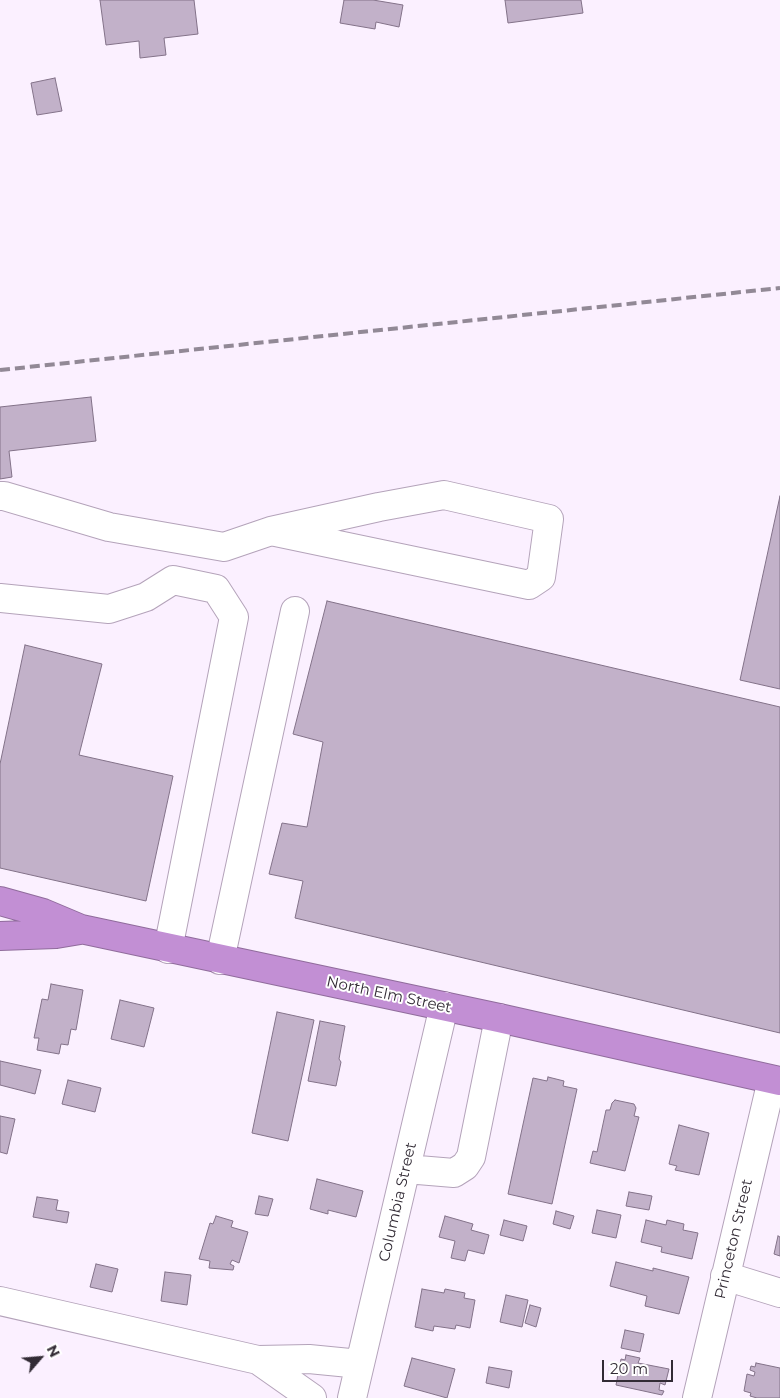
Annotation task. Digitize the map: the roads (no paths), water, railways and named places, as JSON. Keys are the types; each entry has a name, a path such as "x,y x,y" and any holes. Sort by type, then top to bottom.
{"highway":[{"name":"North Elm Street","path":"0,901 43,913 81,929 499,1018 776,1081"},
{"path":"0,936 56,934 81,929"}],"street":[{"path":"0,496 109,527 224,547 271,531 444,495 549,518 541,576 529,585 271,531"},
{"path":"168,949 234,617 216,589 224,547"},
{"path":"0,598 109,609 146,597 173,580 216,589"},
{"path":"220,960 295,612"},
{"name":"Columbia Street","path":"352,1398 444,1006"},
{"path":"406,1169 454,1173 465,1166 471,1157 499,1018"},
{"name":"Princeton Street","path":"697,1398 725,1276 776,1081"},
{"path":"725,1276 780,1293"},
{"path":"0,1301 258,1360 309,1358 360,1364"},
{"path":"258,1360 312,1398"}],"railway":[{"path":"0,370 780,288"}]}
